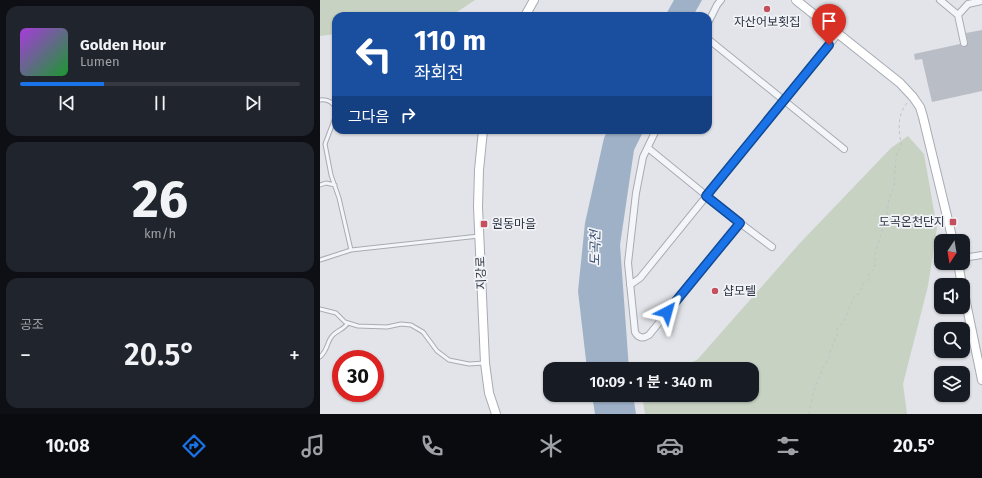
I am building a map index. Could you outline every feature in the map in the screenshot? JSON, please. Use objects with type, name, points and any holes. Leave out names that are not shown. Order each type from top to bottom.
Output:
[{"type":"street","points":[[527,12],[534,0]]},
{"type":"street","points":[[712,15],[721,0]]},
{"type":"street","points":[[796,0],[900,83],[920,107],[926,126],[951,234]]},
{"type":"street","points":[[940,0],[958,15],[964,43]]},
{"type":"street","points":[[958,15],[968,4],[982,1]]},
{"type":"street","points":[[630,284],[640,278],[838,34]]},
{"type":"street","points":[[712,42],[844,149]]},
{"type":"street","name":"지강로","points":[[483,134],[479,170],[478,207],[485,363],[489,393],[496,414]]},
{"type":"street","points":[[654,134],[643,157],[636,194],[628,263],[635,332],[637,336],[645,338],[649,335],[740,223]]},
{"type":"street","points":[[648,148],[706,196],[772,247]]},
{"type":"street","points":[[970,257],[982,255]]},
{"type":"street","points":[[970,314],[978,344],[982,380]]},
{"type":"lane","points":[[320,100],[329,100],[332,102]]},
{"type":"lane","points":[[332,125],[324,144],[331,175],[339,198],[351,250]]},
{"type":"lane","points":[[320,185],[326,183],[335,186]]},
{"type":"lane","points":[[320,260],[351,250],[479,236]]},
{"type":"lane","points":[[320,309],[336,313],[345,322],[358,326],[387,327],[400,324],[411,325],[423,332],[436,351],[449,360],[469,364],[485,363]]},
{"type":"lane","points":[[320,357],[326,352],[328,343],[334,334],[345,327],[348,323]]},
{"type":"path","points":[[809,414],[817,381],[821,374],[822,368],[829,359],[829,354],[837,329],[844,321],[864,282],[869,279],[869,273],[875,268],[875,253],[887,215],[889,198],[894,188],[897,152],[902,146],[899,122],[902,109],[913,97]]},
{"type":"green space","points":[[320,0],[475,0],[457,12],[332,12],[332,34],[320,36]]},
{"type":"green space","points":[[908,136],[924,154],[937,228],[936,234],[934,234],[934,247],[928,286],[903,384],[907,414],[645,414],[643,402],[759,402],[759,362],[692,362],[697,360],[800,243],[891,148]]},
{"type":"water","points":[[674,0],[702,0],[695,12],[667,12]]},
{"type":"water","name":"도곡천","points":[[606,134],[642,134],[634,150],[620,245],[628,362],[586,362],[578,291],[585,223]]},
{"type":"water","points":[[593,402],[634,402],[636,414],[595,414]]},
{"type":"building","points":[[982,30],[982,91],[932,102],[922,59],[915,60],[914,54],[960,44],[962,47],[965,47],[968,44],[966,33]]},
{"type":"place","name":"자산어보횟집","points":[[767,9]]},
{"type":"place","name":"도곡온천단지","points":[[953,222]]},
{"type":"place","name":"원동마을","points":[[484,224]]},
{"type":"place","name":"샵모텔","points":[[715,291]]},
{"type":"route","points":[[667,312],[740,223],[706,196],[829,45]]}]
